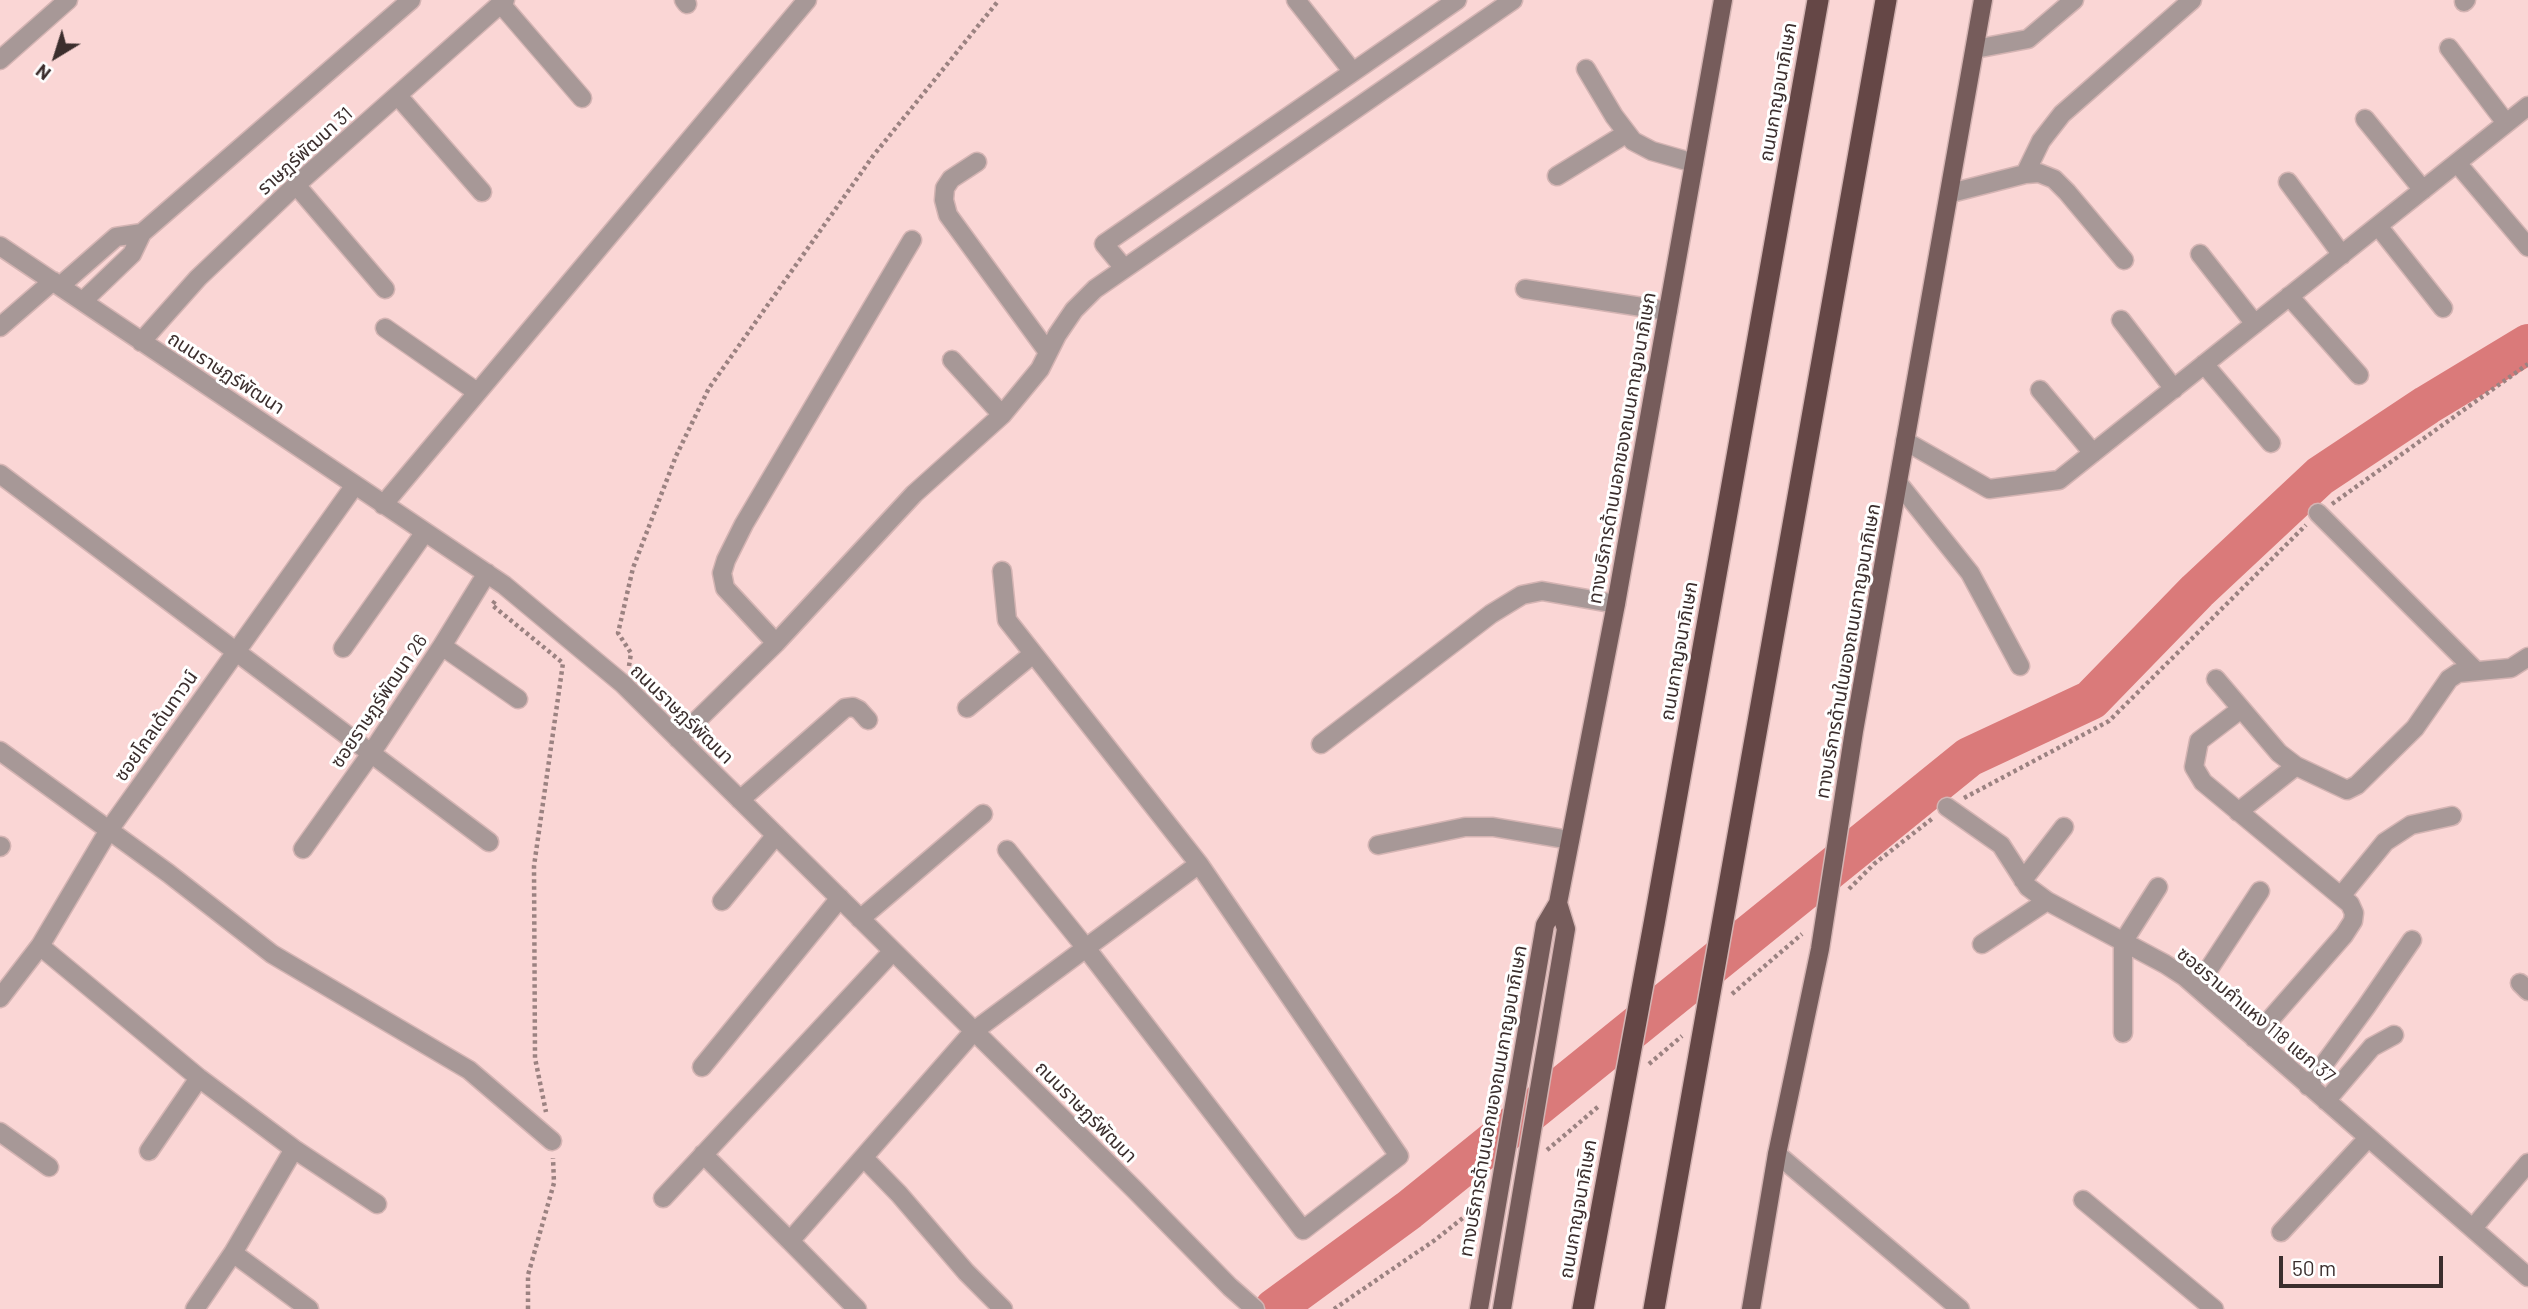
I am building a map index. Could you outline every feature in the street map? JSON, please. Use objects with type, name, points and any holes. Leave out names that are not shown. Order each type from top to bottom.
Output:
[{"type":"highway","name":"ถนนกาญจนาภิเษก","points":[[1583,1309],[1818,0]]},
{"type":"highway","points":[[1654,1309],[1886,0]]},
{"type":"main road","name":"ทางบริการด้านนอกของถนนกาญจนาภิเษก","points":[[1479,1309],[1545,925],[1558,903],[1616,604],[1723,0]]},
{"type":"main road","name":"ทางบริการด้านในของถนนกาญจนาภิเษก","points":[[1752,1309],[1777,1154],[1820,949],[1854,730],[1983,0]]},
{"type":"main road","name":"ทางบริการด้านนอกของถนนกาญจนาภิเษก","points":[[1502,1309],[1566,929],[1558,903]]},
{"type":"street","points":[[0,60],[68,0]]},
{"type":"street","points":[[83,301],[132,254],[142,233],[411,0]]},
{"type":"street","points":[[383,505],[807,0]]},
{"type":"street","points":[[1296,0],[1353,72]]},
{"type":"street","points":[[1124,268],[1104,244],[1457,0]]},
{"type":"street","points":[[678,739],[776,643],[914,494],[1002,415],[1040,369],[1074,310],[1096,289],[1513,0]]},
{"type":"street","points":[[1975,49],[2028,40],[2074,0]]},
{"type":"street","points":[[2025,174],[2041,141],[2062,114],[2192,0]]},
{"type":"street","points":[[503,2],[582,97]]},
{"type":"street","name":"ราษฎร์พัฒนา 31","points":[[141,342],[198,278],[296,186],[503,2]]},
{"type":"street","points":[[2449,48],[2506,123]]},
{"type":"street","points":[[1586,69],[1633,141],[1652,151],[1694,163]]},
{"type":"street","points":[[398,96],[482,192]]},
{"type":"street","points":[[1905,441],[1989,489],[2059,480],[2506,123],[2526,111]]},
{"type":"street","points":[[2365,119],[2423,190]]},
{"type":"street","points":[[1557,176],[1627,133]]},
{"type":"street","points":[[977,162],[951,179],[945,188],[944,200],[948,215],[1048,352]]},
{"type":"street","points":[[2457,163],[2528,247]]},
{"type":"street","points":[[1951,193],[2025,174],[2039,173],[2054,179],[2124,260]]},
{"type":"street","points":[[2288,182],[2342,255]]},
{"type":"street","points":[[296,186],[385,289]]},
{"type":"street","points":[[2378,226],[2443,308]]},
{"type":"street","points":[[0,327],[116,237],[142,233]]},
{"type":"street","points":[[776,643],[726,588],[722,573],[726,560],[744,524],[912,240]]},
{"type":"street","name":"ถนนราษฏร์พัฒนา","points":[[0,246],[487,573],[623,684],[1255,1309]]},
{"type":"street","points":[[2200,254],[2255,324]]},
{"type":"street","points":[[1525,289],[1668,311]]},
{"type":"street","points":[[2290,296],[2359,375]]},
{"type":"street","points":[[2121,320],[2174,389]]},
{"type":"street","points":[[385,328],[477,392]]},
{"type":"street","points":[[952,360],[1002,415]]},
{"type":"street","points":[[2204,364],[2271,443]]},
{"type":"street","points":[[2040,390],[2093,453]]},
{"type":"street","points":[[0,474],[489,842]]},
{"type":"street","points":[[1899,484],[1970,573],[2020,666]]},
{"type":"street","name":"ซอยโกลเด้นทาวน์","points":[[2,990],[40,946],[108,830],[355,485]]},
{"type":"street","points":[[2318,513],[2475,670]]},
{"type":"street","points":[[343,648],[425,532]]},
{"type":"street","points":[[1002,571],[1007,620],[1199,864],[1399,1156],[1303,1230],[1086,948],[1007,850]]},
{"type":"street","name":"ซอยราษฎร์พัฒนา 26","points":[[303,849],[442,646],[487,573]]},
{"type":"street","points":[[1321,744],[1491,614],[1522,595],[1542,591],[1616,604]]},
{"type":"street","points":[[442,646],[518,699]]},
{"type":"street","points":[[967,708],[1033,654]]},
{"type":"street","points":[[2216,679],[2279,753],[2296,766],[2347,790],[2357,785],[2415,728],[2448,679],[2458,673],[2475,670],[2511,668],[2528,657]]},
{"type":"street","points":[[740,800],[845,708],[853,706],[868,720]]},
{"type":"street","points":[[2241,709],[2199,741],[2194,768],[2203,782],[2341,896],[2350,904],[2354,913],[2353,921],[2344,935],[2254,1038]]},
{"type":"street","points":[[0,751],[272,954],[469,1070],[552,1141]]},
{"type":"street","points":[[2238,812],[2296,766]]},
{"type":"street","name":"ซอยรามคำแหง 118 แยก 37","points":[[1947,807],[2001,845],[2010,855],[2028,887],[2047,901],[2165,964],[2197,987],[2528,1277]]},
{"type":"street","points":[[860,919],[984,814]]},
{"type":"street","points":[[2341,896],[2385,842],[2411,825],[2452,816]]},
{"type":"street","points":[[1378,845],[1465,827],[1493,827],[1570,840]]},
{"type":"street","points":[[2023,880],[2064,827]]},
{"type":"street","points":[[722,901],[776,835]]},
{"type":"street","points":[[790,1241],[974,1031],[1199,864]]},
{"type":"street","points":[[2123,1033],[2123,942],[2158,887]]},
{"type":"street","points":[[2197,987],[2260,891]]},
{"type":"street","points":[[702,1067],[840,898]]},
{"type":"street","points":[[1982,944],[2047,901]]},
{"type":"street","points":[[2308,1086],[2412,940]]},
{"type":"street","points":[[40,946],[199,1078],[294,1149],[377,1204]]},
{"type":"street","points":[[663,1198],[893,951]]},
{"type":"street","points":[[2326,1101],[2372,1047],[2394,1035]]},
{"type":"street","points":[[149,1151],[199,1078]]},
{"type":"street","points":[[0,1132],[49,1167]]},
{"type":"street","points":[[2281,1231],[2368,1138]]},
{"type":"street","points":[[195,1309],[233,1253],[294,1149]]},
{"type":"street","points":[[703,1154],[857,1309]]},
{"type":"street","points":[[1777,1154],[1960,1309]]},
{"type":"street","points":[[864,1158],[966,1272],[1003,1309]]},
{"type":"street","points":[[2473,1228],[2528,1163]]},
{"type":"street","points":[[2083,1200],[2214,1309]]},
{"type":"street","points":[[233,1253],[309,1309]]},
{"type":"path","points":[[631,653],[618,633],[633,568],[676,456],[709,388],[873,156],[999,0]]},
{"type":"path","points":[[1846,892],[1874,864],[1947,807],[2109,721],[2318,513],[2528,365]]},
{"type":"path","points":[[528,1309],[528,1275],[554,1183],[552,1141],[535,1058],[534,866],[563,663]]},
{"type":"path","points":[[1722,1002],[1807,930]]},
{"type":"path","points":[[1648,1065],[1690,1029]]},
{"type":"path","points":[[1541,1155],[1605,1101]]},
{"type":"path","points":[[1335,1309],[1435,1240],[1488,1199]]},
{"type":"waterway","points":[[1274,1309],[1409,1210],[1969,757],[2091,700],[2197,591],[2320,476],[2427,405],[2528,344]]}]
